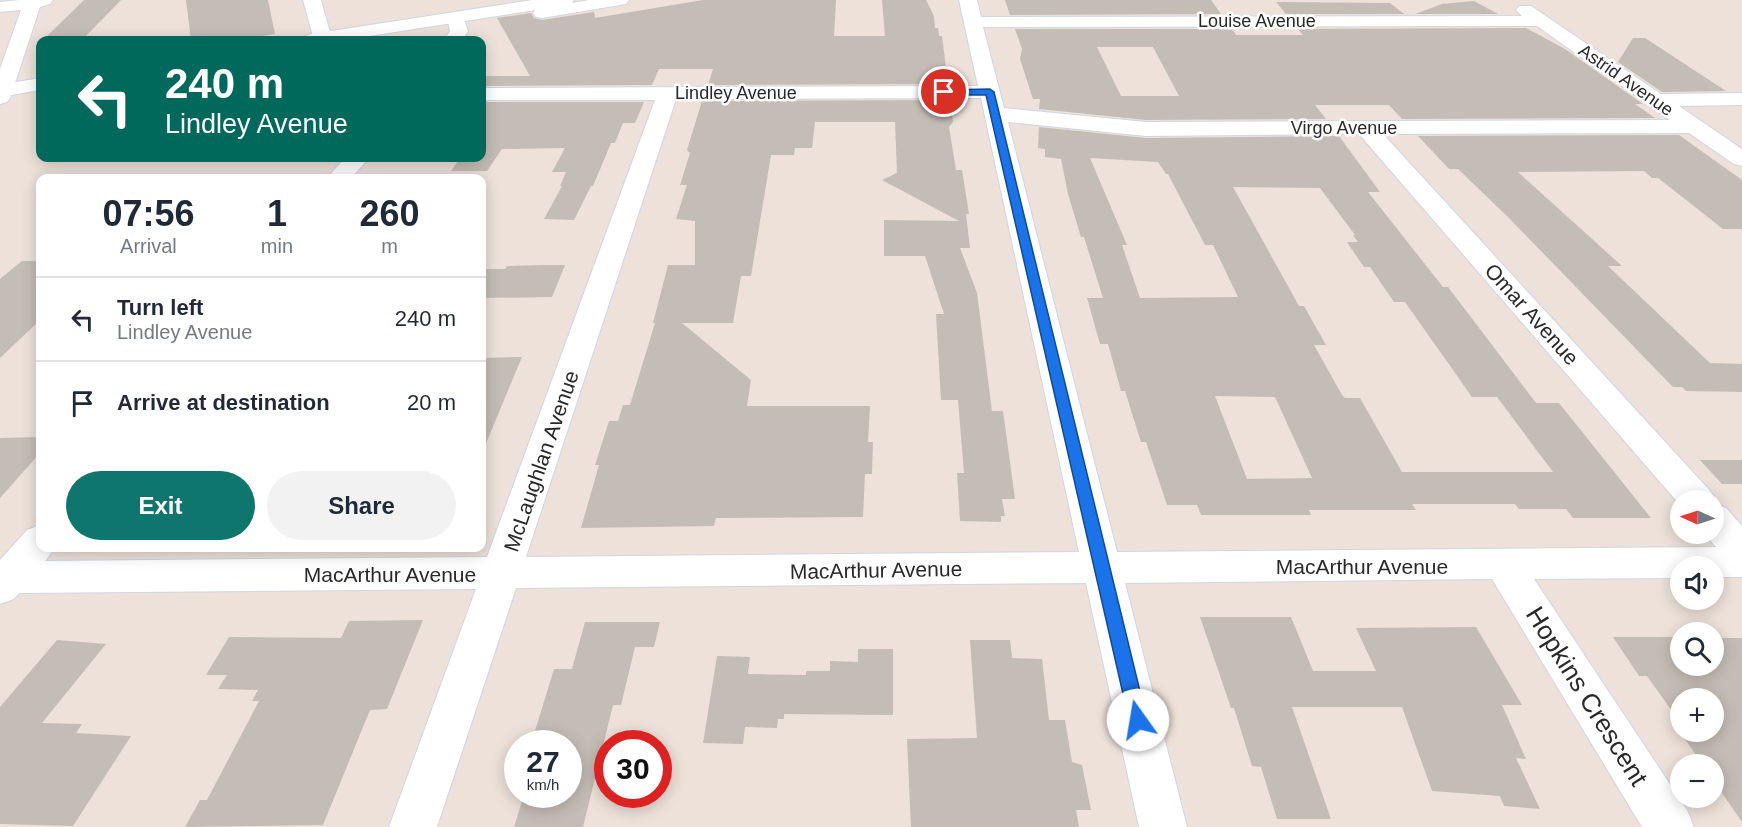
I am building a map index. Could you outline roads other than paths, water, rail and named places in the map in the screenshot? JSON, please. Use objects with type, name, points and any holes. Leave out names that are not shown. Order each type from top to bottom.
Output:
[{"type":"street","points":[[312,0],[318,36]]},
{"type":"street","points":[[369,36],[456,29],[565,0]]},
{"type":"street","points":[[408,36],[456,29],[592,2],[620,0]]},
{"type":"street","name":"Astrid Avenue","points":[[1511,0],[1742,159]]},
{"type":"street","points":[[0,6],[38,2],[1,95]]},
{"type":"street","points":[[1238,7],[1250,21]]},
{"type":"street","points":[[970,11],[1163,827]]},
{"type":"street","name":"Louise Avenue","points":[[970,11],[1250,21],[1541,21]]},
{"type":"street","points":[[1,95],[36,85]]},
{"type":"street","name":"Lindley Avenue","points":[[486,94],[668,93],[993,103]]},
{"type":"street","name":"McLaughlan Avenue","points":[[413,827],[668,93]]},
{"type":"street","points":[[1,95],[36,96]]},
{"type":"street","points":[[1656,100],[1742,99]]},
{"type":"street","name":"Virgo Avenue","points":[[993,103],[1146,129],[1694,126]]},
{"type":"street","name":"Omar Avenue","points":[[1365,128],[1688,490]]},
{"type":"street","points":[[343,174],[353,162]]},
{"type":"street","points":[[1724,530],[1742,550]]},
{"type":"street","points":[[6,576],[36,544]]},
{"type":"street","name":"MacArthur Avenue","points":[[6,576],[1742,562]]},
{"type":"street","name":"Hopkins Crescent","points":[[1504,564],[1670,827]]}]
